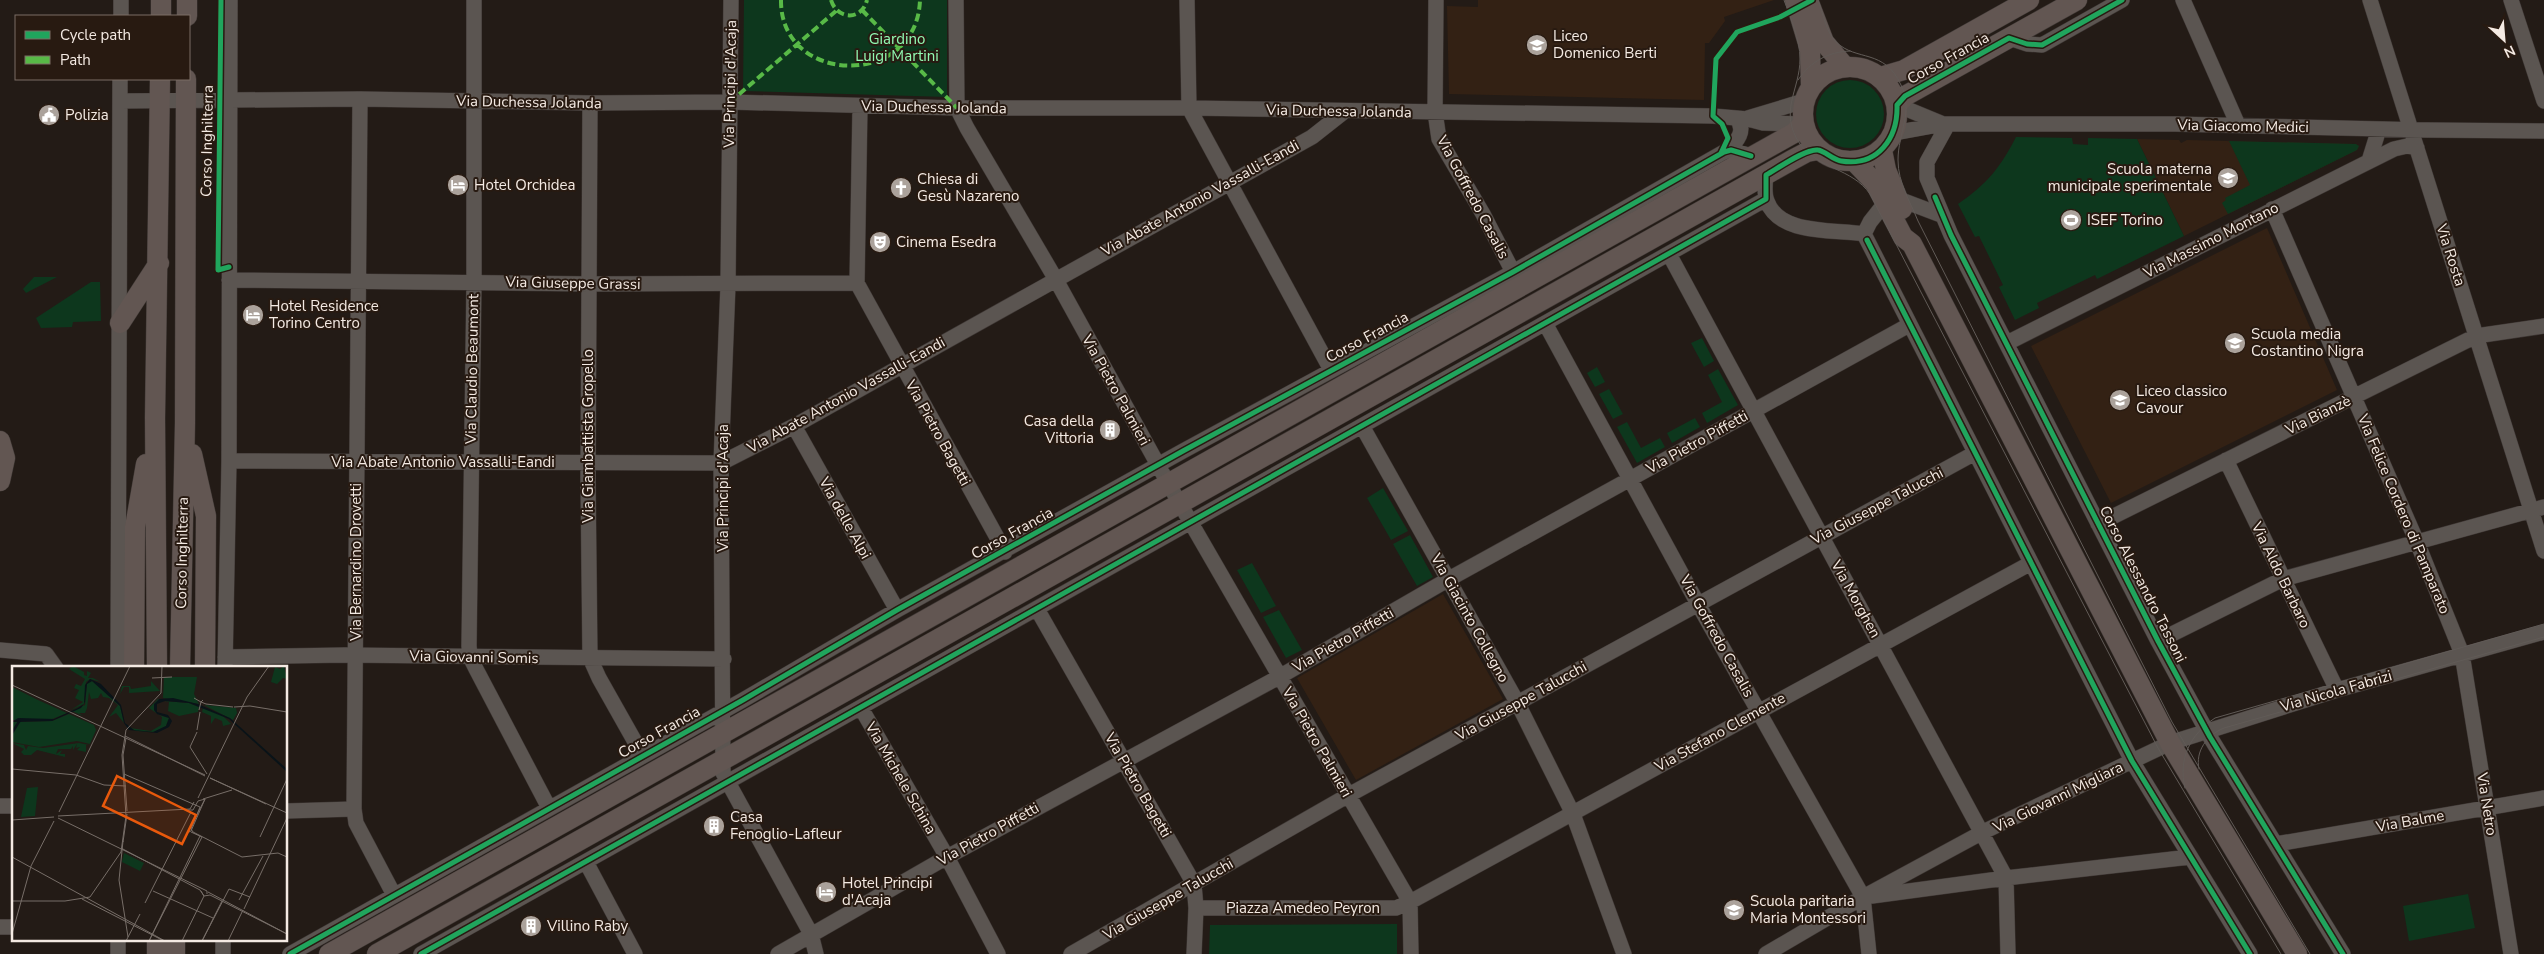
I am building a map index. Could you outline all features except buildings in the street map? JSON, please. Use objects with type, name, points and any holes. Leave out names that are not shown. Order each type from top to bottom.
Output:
[{"type":"main road","points":[[161,0],[161,15]]},
{"type":"main road","points":[[187,0],[187,15]]},
{"type":"main road","points":[[1795,0],[1810,50],[1808,94],[1803,124],[1812,143],[1818,150],[1841,161],[1855,162],[1870,157],[1882,150],[1894,133],[1898,120],[1897,106],[1890,88],[1880,77],[1859,67],[1845,67],[1826,73],[1808,94]]},
{"type":"main road","points":[[1808,0],[1824,42],[1845,67]]},
{"type":"main road","name":"Corso Francia","points":[[1880,77],[1904,70],[1999,9],[2029,0]]},
{"type":"main road","name":"Corso Francia","points":[[1897,106],[1905,96],[2077,0]]},
{"type":"main road","name":"Corso Inghilterra","points":[[157,666],[155,418],[159,263],[160,80]]},
{"type":"main road","name":"Corso Inghilterra","points":[[180,666],[185,423],[186,80]]},
{"type":"main road","name":"Corso Francia","points":[[325,945],[724,732],[1163,475],[1794,133],[1803,124]]},
{"type":"main road","points":[[377,954],[1807,152],[1818,150]]},
{"type":"main road","points":[[1882,150],[1891,200],[1904,237],[1912,244],[2170,743],[2297,954]]},
{"type":"main road","points":[[1855,162],[1891,200]]},
{"type":"main road","points":[[120,323],[159,263]]},
{"type":"main road","points":[[134,666],[135,527],[155,418]]},
{"type":"main road","points":[[185,423],[206,516],[205,666]]},
{"type":"main road","points":[[0,441],[5,453],[5,464],[0,481]]},
{"type":"street","points":[[121,0],[121,15]]},
{"type":"street","name":"Corso Inghilterra","points":[[225,663],[229,461],[230,0]]},
{"type":"street","name":"Via Claudio Beaumont","points":[[474,0],[474,282],[470,657],[549,808]]},
{"type":"street","name":"Via Principi d'Acaja","points":[[731,0],[728,284],[721,463],[724,659],[723,773],[811,934],[816,954]]},
{"type":"street","name":"Via Pietro Palmieri","points":[[956,0],[957,108],[1056,278],[1163,475],[1410,902],[1411,954]]},
{"type":"street","points":[[1187,0],[1188,108],[1331,370]]},
{"type":"street","name":"Via Goffredo Casalis","points":[[1436,0],[1436,112],[1439,139],[1483,214],[1513,272]]},
{"type":"street","name":"Corso Francia","points":[[2009,38],[2027,44],[2042,45],[2122,0]]},
{"type":"street","points":[[2183,0],[2238,125]]},
{"type":"street","name":"Via Rosta","points":[[2370,0],[2476,336],[2537,509],[2544,551]]},
{"type":"street","points":[[2511,0],[2544,101]]},
{"type":"street","points":[[118,666],[120,80]]},
{"type":"street","name":"Via Duchessa Jolanda","points":[[1742,118],[1808,94]]},
{"type":"street","name":"Via Duchessa Jolanda","points":[[120,101],[360,99],[590,103],[730,102],[957,108],[1188,108],[1742,118],[1763,123],[1803,124]]},
{"type":"street","name":"Via Bernardino Drovetti","points":[[360,99],[354,810],[356,824],[394,895]]},
{"type":"street","name":"Via Giambattista Gropello","points":[[590,103],[588,462],[590,658],[643,756]]},
{"type":"street","name":"Via Pietro Bagetti","points":[[860,106],[857,283],[901,367],[1004,552]]},
{"type":"street","name":"Via Giacomo Medici","points":[[1897,106],[1945,124]]},
{"type":"street","name":"Via Abate Antonio Vassalli-Eandi","points":[[229,461],[721,463],[794,426],[901,367],[1056,278],[1312,137],[1345,112]]},
{"type":"street","points":[[1727,150],[1735,143],[1740,134],[1742,118]]},
{"type":"street","name":"Via Giacomo Medici","points":[[1894,133],[1945,124],[2238,125],[2411,129],[2543,135]]},
{"type":"street","name":"Corso Alessandro Tassoni","points":[[1945,124],[1927,162],[1927,178],[1941,215],[2158,641],[2206,730],[2343,954]]},
{"type":"street","points":[[2369,161],[2379,129]]},
{"type":"street","name":"Via Massimo Montano","points":[[2006,343],[2394,149],[2407,146],[2417,148]]},
{"type":"street","points":[[1727,150],[1751,156]]},
{"type":"street","name":"Corso Francia","points":[[290,954],[325,945],[394,895],[643,756],[897,610],[1004,552],[1163,475],[1331,370],[1513,272],[1727,150]]},
{"type":"street","points":[[1766,175],[1766,199],[1770,208],[1777,215],[1809,230],[1864,234]]},
{"type":"street","points":[[428,952],[1766,199]]},
{"type":"street","points":[[1864,234],[1870,222],[1891,200],[1941,215]]},
{"type":"street","name":"Via Felice Cordero di Pamparato","points":[[2272,210],[2417,542],[2462,654]]},
{"type":"street","points":[[1864,234],[2132,761],[2250,954]]},
{"type":"street","name":"Via Morghen","points":[[1670,254],[1752,411],[1984,832],[2006,878],[2008,954]]},
{"type":"street","name":"Via Giuseppe Grassi","points":[[229,280],[589,284],[857,283]]},
{"type":"street","name":"Via Goffredo Casalis","points":[[1545,324],[1698,604],[1863,897],[1869,954]]},
{"type":"street","name":"Via Pietro Piffetti","points":[[778,954],[947,857],[1279,677],[1449,579],[1909,325]]},
{"type":"street","name":"Via Bianzè","points":[[2098,524],[2476,336],[2544,326]]},
{"type":"street","name":"Via delle Alpi","points":[[794,426],[897,610]]},
{"type":"street","name":"Via Giacinto Collegno","points":[[1362,426],[1517,702],[1574,814],[1624,954]]},
{"type":"street","name":"Via Giuseppe Talucchi","points":[[1071,954],[1347,796],[1975,453]]},
{"type":"street","name":"Via Aldo Barbaro","points":[[2226,460],[2337,690]]},
{"type":"street","points":[[2158,641],[2283,579],[2537,509]]},
{"type":"street","name":"Via Stefano Clemente","points":[[1410,902],[1574,814],[1758,710],[2031,563]]},
{"type":"street","name":"Via Pietro Bagetti","points":[[1037,609],[1194,884]]},
{"type":"street","name":"Via Nicola Fabrizi","points":[[2132,761],[2170,743],[2206,730],[2337,690],[2544,632]]},
{"type":"street","points":[[0,650],[46,654],[55,666]]},
{"type":"street","name":"Via Netro","points":[[2462,654],[2511,954]]},
{"type":"street","name":"Via Giovanni Somis","points":[[225,663],[356,655],[724,659]]},
{"type":"street","name":"Via Michele Schina","points":[[861,708],[947,857],[998,954]]},
{"type":"street","name":"Via Giovanni Migliara","points":[[1863,897],[1984,832],[2132,761]]},
{"type":"street","name":"Via Balme","points":[[2276,844],[2544,798]]},
{"type":"street","points":[[288,811],[354,810]]},
{"type":"street","points":[[1766,954],[1863,897],[2190,857]]},
{"type":"street","points":[[586,862],[635,954]]},
{"type":"street","points":[[1194,884],[1196,908],[1194,954]]},
{"type":"street","name":"Piazza Amedeo Peyron","points":[[1196,908],[1396,908],[1410,902]]},
{"type":"street","points":[[314,954],[325,945]]},
{"type":"shaded area","name":"Liceo Domenico Berti","points":[[1478,0],[1774,0],[1724,17],[1725,21],[1709,43],[1705,43],[1704,100],[1449,94],[1447,6],[1478,7]]},
{"type":"shaded area","name":"Scuola materna municipale sperimentale","points":[[2137,139],[2179,140],[2181,143],[2187,140],[2356,144],[2359,146],[2357,150],[2184,236]]},
{"type":"shaded area","points":[[2267,228],[2337,390],[2111,503],[2031,346]]},
{"type":"shaded area","points":[[1443,594],[1503,699],[1356,780],[1297,678]]},
{"type":"green space","name":"Giardino Luigi Martini","points":[[744,0],[947,0],[947,97],[743,91]]},
{"type":"green space","points":[[1850,80],[1863,83],[1874,90],[1881,101],[1884,114],[1881,127],[1874,138],[1863,145],[1850,148],[1837,145],[1826,138],[1819,127],[1816,114],[1819,101],[1826,90],[1837,83]]},
{"type":"green space","name":"ISEF Torino","points":[[2016,137],[2072,138],[2073,144],[2088,145],[2088,138],[2137,139],[2184,236],[2097,279],[2095,275],[2037,303],[2039,308],[2015,320],[1999,287],[2003,285],[1979,236],[1975,237],[1958,204],[1992,175]]},
{"type":"green space","points":[[2229,141],[2356,144],[2359,146],[2357,150],[2228,214],[2222,203],[2226,200],[2225,198],[2250,185]]},
{"type":"green space","points":[[34,277],[57,277],[26,293],[23,289]]},
{"type":"green space","points":[[91,282],[100,282],[101,321],[73,322],[72,327],[41,328],[36,318]]},
{"type":"green space","points":[[1702,338],[1714,361],[1704,367],[1691,343]]},
{"type":"green space","points":[[1597,367],[1605,382],[1595,387],[1587,373]]},
{"type":"green space","points":[[1718,369],[1738,405],[1707,423],[1702,413],[1722,402],[1708,375]]},
{"type":"green space","points":[[1609,389],[1623,414],[1613,419],[1599,394]]},
{"type":"green space","points":[[1695,418],[1700,427],[1672,443],[1667,433]]},
{"type":"green space","points":[[1627,422],[1641,448],[1660,438],[1665,447],[1637,463],[1617,427]]},
{"type":"green space","points":[[1383,488],[1408,531],[1391,540],[1367,498]]},
{"type":"green space","points":[[1410,535],[1433,577],[1417,586],[1393,544]]},
{"type":"green space","points":[[1252,563],[1276,606],[1261,613],[1237,570]]},
{"type":"green space","points":[[1279,610],[1302,650],[1286,658],[1263,617]]},
{"type":"green space","points":[[2468,894],[2475,928],[2409,941],[2403,906]]},
{"type":"green space","points":[[1397,924],[1397,954],[1209,954],[1210,925]]},
{"type":"tram line","points":[[1784,0],[1795,29],[1800,52],[1799,70],[1790,111],[1794,132],[1800,144],[1816,159],[1845,173],[1863,185],[1870,194],[2158,748],[2281,954]]},
{"type":"tram line","points":[[1818,0],[1827,28],[1836,42],[1844,48],[1887,65],[1901,85],[1905,95],[1906,113],[1898,160],[1902,184],[1918,221],[2172,722],[2310,954]]},
{"type":"tram line","points":[[1798,80],[1803,73],[1821,59],[1834,53],[1850,51]]},
{"type":"tram line","points":[[2185,788],[2183,767],[2188,748],[2199,732],[2215,718],[2544,624]]},
{"type":"tram line","points":[[2199,769],[2199,756],[2204,744],[2212,735],[2224,728],[2544,637]]},
{"type":"marked path","points":[[781,0],[787,28],[802,49],[824,61],[849,66],[874,62],[897,50],[913,29],[920,0]]},
{"type":"marked path","points":[[831,0],[838,11],[849,15],[855,15],[860,12],[867,0]]},
{"type":"marked path","points":[[862,10],[957,108]]},
{"type":"marked path","points":[[730,102],[836,11]]},
{"type":"cycle path","points":[[221,0],[218,270],[229,267]]},
{"type":"cycle path","points":[[1721,153],[1728,138],[1722,124],[1713,116],[1716,59],[1737,32],[1780,17],[1812,0]]},
{"type":"cycle path","points":[[421,954],[1766,199],[1766,175],[1806,152],[1818,150],[1835,159],[1854,162],[1875,155],[1889,139],[1894,129],[1897,105],[1905,96],[2009,38],[2027,44],[2042,45],[2122,0]]},
{"type":"cycle path","points":[[290,954],[743,700],[897,610],[1183,451],[1513,272],[1724,152],[1731,150],[1751,156]]},
{"type":"cycle path","points":[[1935,197],[1951,235],[2158,641],[2210,737],[2343,954]]},
{"type":"cycle path","points":[[1867,240],[2132,761],[2250,954]]},
{"type":"place","name":"Liceo Domenico Berti","points":[[1537,45]]},
{"type":"place","name":"Polizia","points":[[49,115]]},
{"type":"place","name":"Scuola materna municipale sperimentale","points":[[2228,178]]},
{"type":"place","name":"Hotel Orchidea","points":[[458,185]]},
{"type":"place","name":"Chiesa di Gesù Nazareno","points":[[901,188]]},
{"type":"place","name":"ISEF Torino","points":[[2071,220]]},
{"type":"place","name":"Cinema Esedra","points":[[880,242]]},
{"type":"place","name":"Hotel Residence Torino Centro","points":[[253,315]]},
{"type":"place","name":"Scuola media Costantino Nigra","points":[[2235,343]]},
{"type":"place","name":"Liceo classico Cavour","points":[[2120,400]]},
{"type":"place","name":"Casa della Vittoria","points":[[1110,430]]},
{"type":"place","name":"Casa Fenoglio-Lafleur","points":[[714,826]]},
{"type":"place","name":"Hotel Principi d'Acaja","points":[[826,892]]},
{"type":"place","name":"Scuola paritaria Maria Montessori","points":[[1734,910]]},
{"type":"place","name":"Villino Raby","points":[[531,926]]}]
